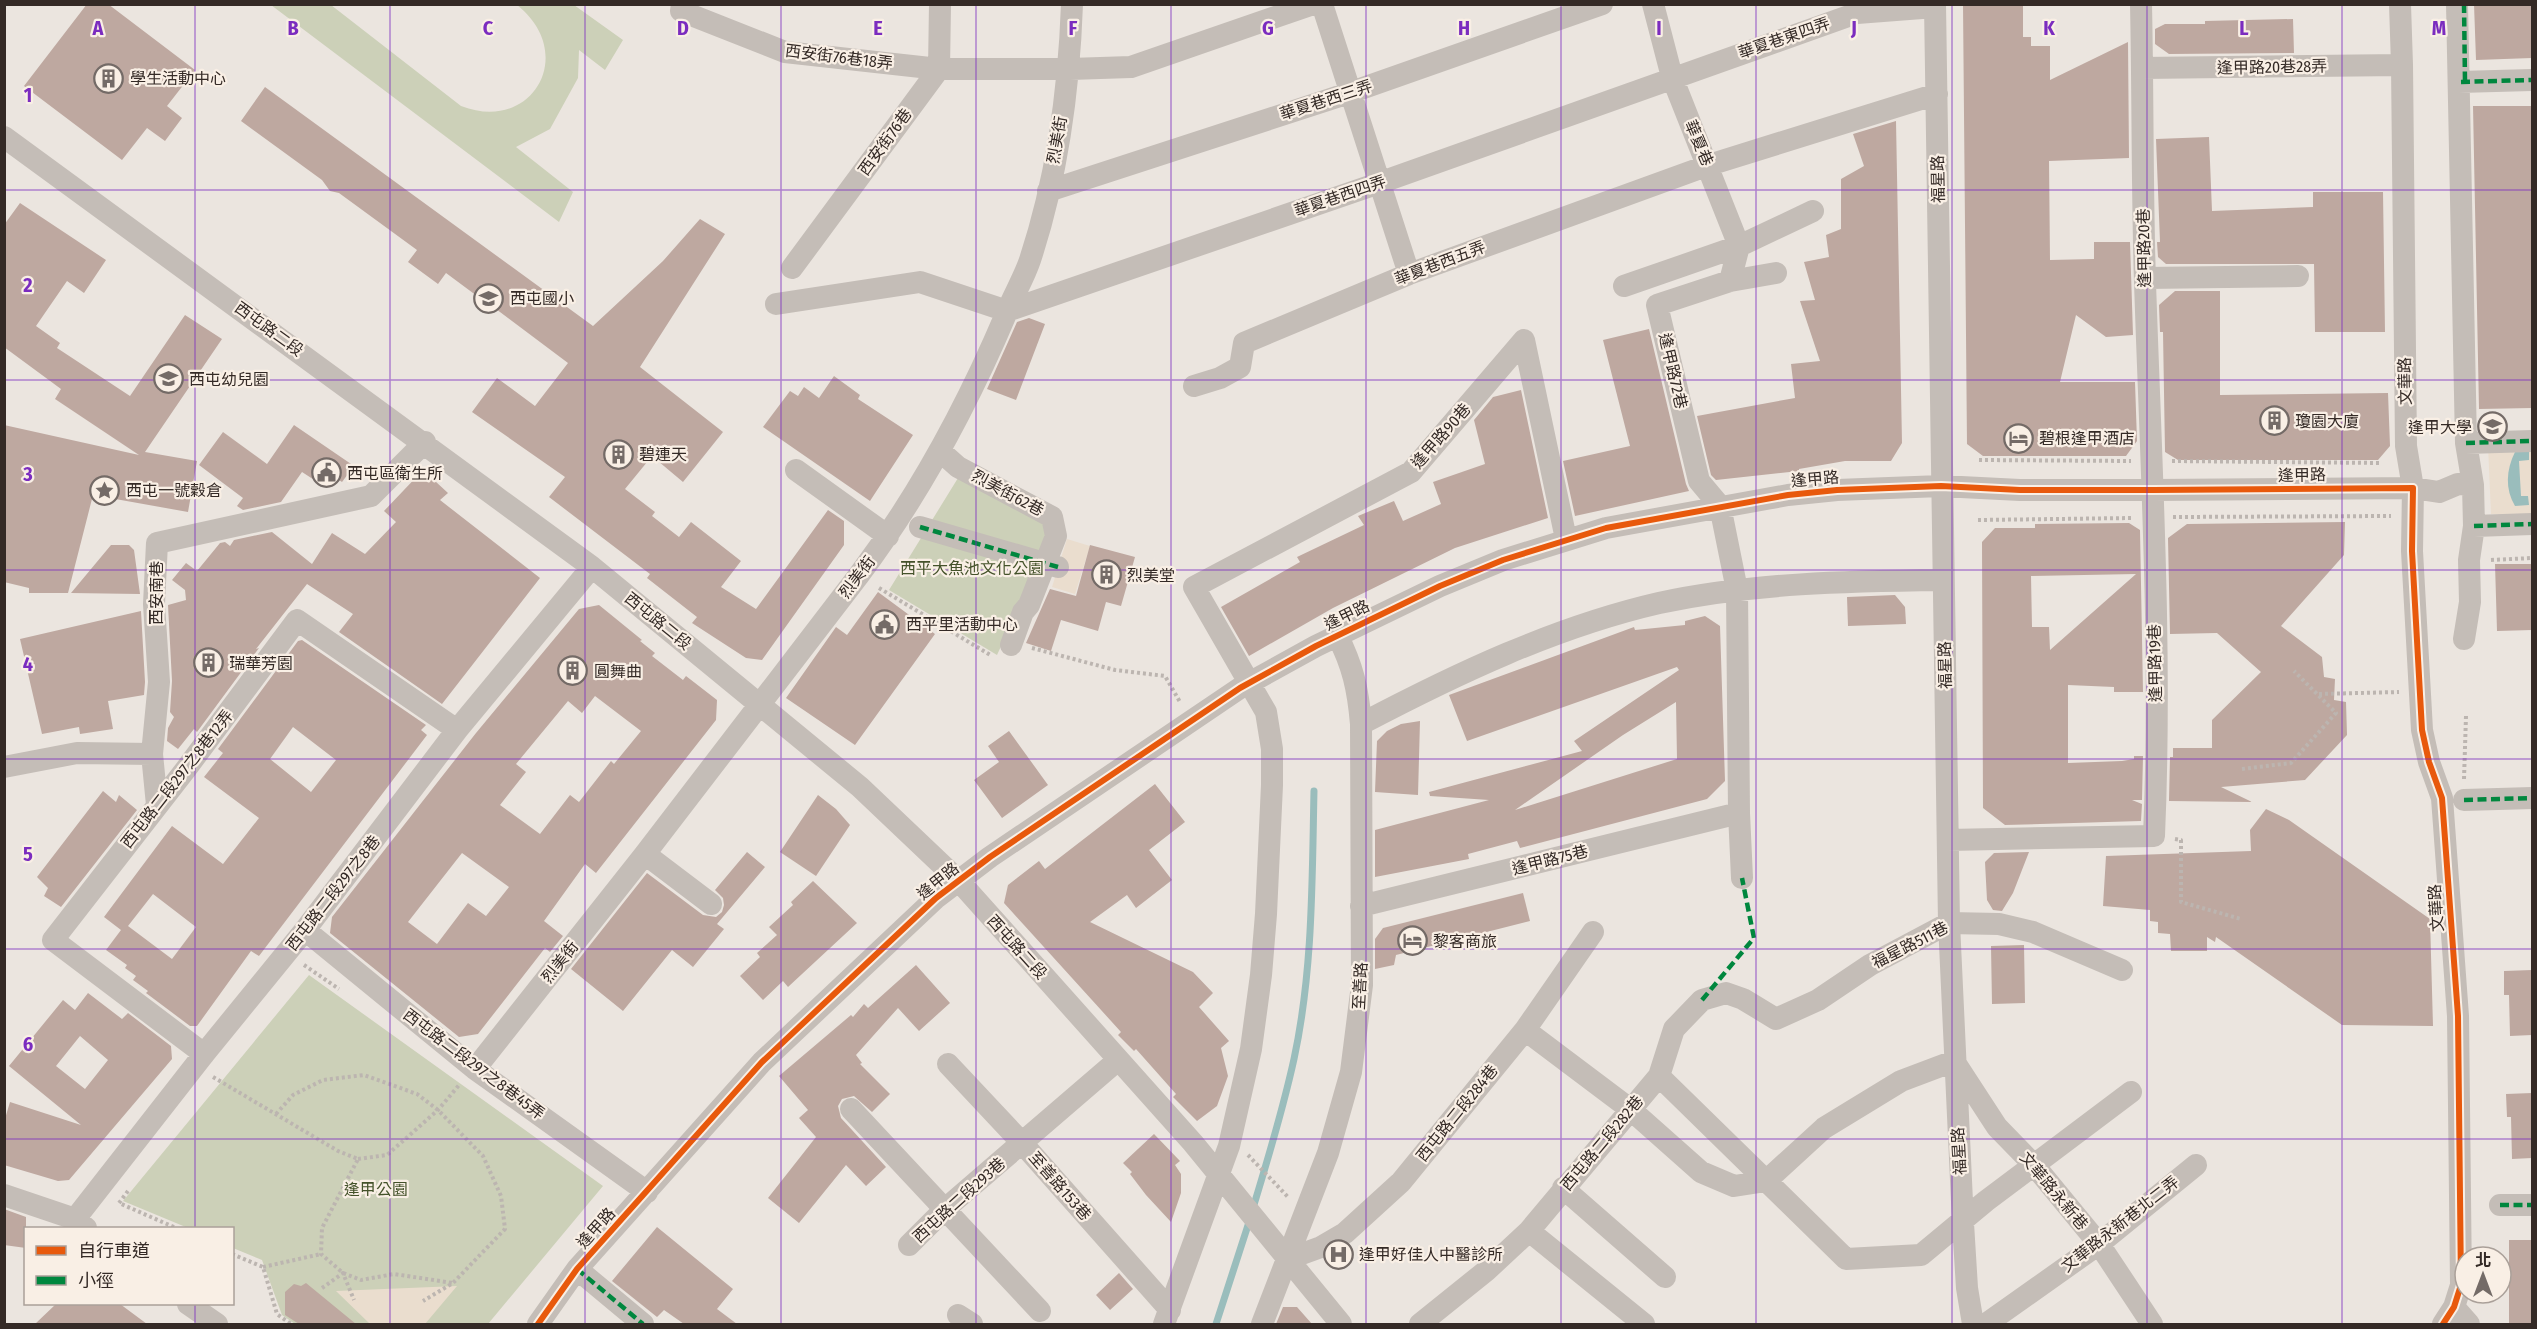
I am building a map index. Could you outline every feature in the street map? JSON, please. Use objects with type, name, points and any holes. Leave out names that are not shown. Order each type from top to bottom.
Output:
[{"type":"street","name":"西安街76巷18弄","points":[[682,4],[681,11],[786,52],[939,69]]},
{"type":"street","points":[[940,4],[939,69],[1131,67],[1313,4]]},
{"type":"street","name":"烈美街","points":[[475,1069],[645,854],[888,536],[940,450],[983,368],[1029,261],[1048,191],[1070,69],[1072,4]]},
{"type":"street","points":[[1322,4],[1409,274]]},
{"type":"street","name":"華夏巷西三弄","points":[[1048,191],[1349,93],[1602,4]]},
{"type":"street","name":"華夏巷","points":[[1653,4],[1672,77],[1709,165],[1739,246]]},
{"type":"street","name":"逢甲路20巷","points":[[2141,4],[2145,278],[2153,490]]},
{"type":"street","name":"文華路","points":[[2400,4],[2406,446],[2413,488],[2412,551],[2422,730],[2429,762],[2442,798],[2457,1016],[2461,1285],[2449,1316]]},
{"type":"street","points":[[2457,4],[2462,82]]},
{"type":"street","points":[[2464,4],[2462,82],[2466,443],[2473,485],[2474,526],[2469,560],[2470,602],[2464,639]]},
{"type":"street","name":"華夏巷東四弄","points":[[1672,77],[1857,13],[1935,6]]},
{"type":"street","name":"福星路","points":[[1935,6],[1949,923],[1963,1223],[1967,1287],[1973,1324]]},
{"type":"street","name":"逢甲路20巷28弄","points":[[2142,68],[2402,65]]},
{"type":"street","name":"西安街76巷","points":[[792,268],[939,69]]},
{"type":"street","name":"華夏巷西四弄","points":[[1007,311],[1379,183],[1672,77]]},
{"type":"street","points":[[2462,82],[2532,80]]},
{"type":"street","name":"華夏巷西五弄","points":[[1194,386],[1220,378],[1240,367],[1244,343],[1409,274],[1709,165],[1937,94]]},
{"type":"street","name":"西屯路二段","points":[[4,137],[592,567],[860,787],[959,881],[1219,1174],[1288,1259]]},
{"type":"street","points":[[1624,286],[1739,246],[1812,211]]},
{"type":"street","points":[[1739,246],[1730,281],[1776,273]]},
{"type":"street","points":[[2145,278],[2298,276]]},
{"type":"street","name":"逢甲路72巷","points":[[1720,506],[1699,481],[1657,305],[1730,281]]},
{"type":"street","points":[[776,304],[920,282],[1007,311]]},
{"type":"street","name":"逢甲路90巷","points":[[1250,683],[1194,587],[1411,472],[1524,340],[1566,539]]},
{"type":"street","points":[[2466,443],[2532,441]]},
{"type":"street","name":"西安南巷","points":[[152,754],[159,682],[154,604],[157,543],[371,496],[424,442]]},
{"type":"street","name":"烈美街62巷","points":[[940,450],[958,467],[1052,517],[1056,536],[1052,565],[1023,612],[1011,645]]},
{"type":"street","points":[[796,470],[888,536]]},
{"type":"street","name":"逢甲路","points":[[538,1324],[577,1269],[779,1045],[936,898],[990,857],[1250,683],[1337,635],[1440,586],[1566,539],[1606,528],[1720,506],[1837,490],[1941,486],[2020,490],[2413,488],[2439,492],[2458,484],[2473,485]]},
{"type":"street","name":"逢甲路19巷","points":[[2153,490],[2157,774],[2154,836]]},
{"type":"street","points":[[1720,506],[1737,590],[1739,813],[1742,878]]},
{"type":"street","points":[[2474,526],[2532,524]]},
{"type":"street","points":[[920,526],[1052,565]]},
{"type":"street","name":"西屯路二段297之8巷","points":[[81,1224],[208,1066],[305,930],[457,730],[592,567]]},
{"type":"street","points":[[1361,724],[1442,682],[1548,638],[1610,616],[1660,603],[1737,590],[1872,580],[1943,580]]},
{"type":"street","name":"西屯路二段297之8巷12弄","points":[[208,1066],[53,940],[297,620],[457,730]]},
{"type":"street","name":"至善路","points":[[1262,1324],[1328,1153],[1352,1072],[1362,985],[1361,724],[1358,692],[1350,661],[1337,635]]},
{"type":"street","points":[[1167,1317],[1236,1121],[1251,1049],[1261,975],[1266,914],[1272,749],[1266,712],[1250,683]]},
{"type":"street","points":[[4,767],[77,753],[152,754],[157,805]]},
{"type":"street","points":[[2464,800],[2532,798]]},
{"type":"street","name":"逢甲路75巷","points":[[1361,906],[1739,813]]},
{"type":"street","points":[[1948,840],[2154,836]]},
{"type":"street","points":[[645,854],[711,904]]},
{"type":"street","name":"福星路511巷","points":[[1776,1019],[1818,1000],[1870,965],[1949,923],[1999,924],[2033,932],[2122,970]]},
{"type":"street","name":"西屯路二段297之8巷45弄","points":[[305,930],[475,1069],[647,1192]]},
{"type":"street","name":"西屯路二段284巷","points":[[1288,1259],[1321,1246],[1345,1233],[1401,1182],[1525,1030],[1593,932]]},
{"type":"street","name":"西屯路二段282巷","points":[[1420,1324],[1486,1271],[1529,1231],[1659,1076],[1674,1029],[1702,1000],[1726,993],[1743,999],[1776,1019]]},
{"type":"street","points":[[1525,1030],[1630,1109],[1701,1172],[1734,1186],[1766,1181],[1824,1128],[1901,1081],[1954,1061]]},
{"type":"street","name":"西屯路二段293巷","points":[[909,1245],[945,1209],[1118,1060]]},
{"type":"street","name":"文華路永新巷","points":[[1954,1061],[1998,1127],[2034,1165],[2099,1244],[2152,1324]]},
{"type":"street","name":"至善路153巷","points":[[948,1064],[1023,1144],[1167,1317]]},
{"type":"street","points":[[1659,1076],[1846,1259],[1921,1255],[1963,1223],[1986,1201],[2131,1092]]},
{"type":"street","points":[[851,1109],[1040,1311]]},
{"type":"street","name":"文華路永新巷北二弄","points":[[1986,1324],[2099,1244],[2196,1165]]},
{"type":"street","points":[[1563,1188],[1665,1277]]},
{"type":"street","points":[[4,1195],[81,1224]]},
{"type":"street","points":[[2500,1205],[2532,1205]]},
{"type":"street","points":[[1529,1231],[1644,1324]]},
{"type":"street","points":[[1288,1259],[1341,1324]]},
{"type":"street","points":[[577,1269],[643,1324]]},
{"type":"street","points":[[189,1305],[217,1324]]},
{"type":"street","points":[[2449,1316],[2469,1324]]},
{"type":"path","points":[[1978,460],[2381,463]]},
{"type":"path","points":[[1978,520],[2412,516]]},
{"type":"path","points":[[2469,560],[2532,558]]},
{"type":"path","points":[[879,588],[998,659],[1011,645],[1115,670],[1165,676],[1191,721]]},
{"type":"path","points":[[2242,769],[2291,763],[2336,713],[2294,671]]},
{"type":"path","points":[[2319,694],[2420,692]]},
{"type":"path","points":[[2464,800],[2466,717]]},
{"type":"path","points":[[2154,836],[2181,840],[2181,902],[2241,919]]},
{"type":"path","points":[[297,973],[304,964],[341,991]]},
{"type":"path","points":[[207,1086],[208,1066]]},
{"type":"path","points":[[208,1066],[276,1114],[338,1151],[358,1159],[387,1155],[438,1110],[475,1069]]},
{"type":"path","points":[[276,1114],[293,1095],[323,1080],[364,1075],[417,1094],[438,1110],[483,1156],[501,1196],[505,1229],[453,1283],[423,1301]]},
{"type":"path","points":[[1247,1154],[1284,1193]]},
{"type":"path","points":[[321,1254],[322,1228],[358,1159]]},
{"type":"path","points":[[133,1185],[119,1203],[174,1227]]},
{"type":"path","points":[[321,1254],[343,1273],[361,1280],[394,1274],[453,1283]]},
{"type":"path","points":[[234,1255],[263,1267],[321,1254]]},
{"type":"path","points":[[263,1267],[277,1314],[291,1324]]},
{"type":"path","points":[[322,1288],[343,1273]]},
{"type":"path","points":[[343,1273],[354,1300]]},
{"type":"green space","points":[[271,5],[331,5],[461,106],[487,112],[509,109],[526,99],[539,84],[545,65],[544,45],[535,24],[517,5],[574,5],[623,40],[605,70],[579,50],[578,78],[550,129],[516,147],[573,192],[559,222]]},
{"type":"green space","name":"西平大魚池文化公園","points":[[958,478],[1049,524],[1052,535],[997,655],[889,590]]},
{"type":"green space","name":"逢甲公園","points":[[309,975],[603,1186],[488,1324],[295,1324],[282,1315],[262,1260],[234,1248],[234,1227],[186,1227],[123,1201]]},
{"type":"shaded area","points":[[2532,443],[2532,515],[2491,514],[2488,445]]},
{"type":"shaded area","points":[[1067,539],[1090,546],[1075,594],[1052,587]]},
{"type":"shaded area","points":[[457,1286],[425,1324],[370,1324],[336,1291]]},
{"type":"water","points":[[2529,451],[2529,460],[2519,461],[2521,496],[2528,496],[2529,505],[2515,506],[2508,486],[2510,466],[2515,452]]},
{"type":"building","name":"學生活動中心","points":[[87,4],[108,4],[195,70],[167,106],[182,118],[165,141],[147,128],[122,160],[24,86]]},
{"type":"building","points":[[1963,4],[2023,4],[2023,37],[2031,37],[2031,46],[2050,46],[2050,80],[2128,42],[2129,158],[2049,161],[2050,260],[2094,259],[2094,242],[2130,242],[2133,335],[2106,337],[2076,315],[2060,382],[2135,382],[2137,441],[2126,456],[1983,456],[1967,444]]},
{"type":"building","points":[[2474,4],[2532,4],[2532,58],[2476,60]]},
{"type":"building","points":[[2293,19],[2294,53],[2169,54],[2155,44],[2155,29],[2165,24]]},
{"type":"building","points":[[265,87],[593,326],[663,261],[700,219],[725,234],[640,367],[723,432],[683,482],[652,456],[625,489],[655,512],[652,516],[679,537],[691,522],[741,561],[721,587],[756,609],[828,510],[844,521],[844,545],[762,660],[746,658],[692,623],[697,617],[647,578],[650,574],[549,497],[565,477],[472,412],[497,378],[535,406],[568,363],[496,309],[483,306],[477,296],[446,273],[438,284],[408,262],[417,250],[339,193],[330,191],[322,180],[241,121]]},
{"type":"building","points":[[2473,106],[2532,106],[2532,408],[2479,409]]},
{"type":"building","points":[[1896,121],[1902,443],[1891,461],[1845,461],[1799,469],[1799,471],[1716,480],[1711,475],[1697,416],[1795,398],[1791,364],[1820,361],[1800,301],[1815,300],[1804,262],[1829,257],[1826,235],[1841,229],[1841,179],[1864,166],[1853,134]]},
{"type":"building","points":[[2209,137],[2212,211],[2313,207],[2313,192],[2383,192],[2385,332],[2315,332],[2314,264],[2166,264],[2158,257],[2157,242],[2160,242],[2156,139]]},
{"type":"building","points":[[20,203],[106,260],[84,293],[67,281],[36,326],[60,343],[57,348],[130,396],[185,315],[222,339],[145,452],[197,461],[188,512],[93,495],[68,593],[29,593],[29,588],[4,582],[4,425],[139,455],[55,399],[61,389],[4,347],[4,225]]},
{"type":"building","name":"瓊園大廈","points":[[2175,291],[2220,291],[2220,395],[2388,393],[2390,446],[2378,460],[2178,460],[2165,452],[2163,332],[2160,332],[2159,305]]},
{"type":"building","points":[[1029,318],[1045,324],[1016,400],[987,389],[1017,322]]},
{"type":"building","points":[[1649,329],[1689,491],[1575,516],[1563,461],[1630,446],[1603,340]]},
{"type":"building","points":[[834,376],[860,395],[858,399],[913,435],[870,501],[763,427],[790,391],[798,396],[804,387],[819,398]]},
{"type":"building","points":[[1521,390],[1548,518],[1455,548],[1333,608],[1249,656],[1221,607],[1300,562],[1297,557],[1364,525],[1358,516],[1394,501],[1403,521],[1441,504],[1433,482],[1485,464],[1474,420],[1493,397]]},
{"type":"building","name":"西屯區衛生所","points":[[294,425],[354,466],[342,482],[330,474],[322,485],[302,472],[281,502],[243,510],[237,506],[243,498],[199,465],[223,432],[267,464]]},
{"type":"building","points":[[423,470],[448,493],[440,500],[540,578],[442,704],[339,632],[353,614],[307,584],[256,649],[259,648],[197,732],[194,729],[178,749],[167,741],[168,728],[174,717],[170,712],[172,681],[168,605],[186,600],[185,590],[172,580],[186,563],[197,571],[220,543],[225,542],[230,546],[234,540],[272,532],[312,564],[332,533],[365,554],[396,522],[384,511]]},
{"type":"building","points":[[2345,522],[2344,555],[2281,626],[2322,657],[2324,677],[2335,679],[2334,700],[2346,702],[2347,735],[2305,780],[2221,787],[2252,802],[2169,801],[2170,757],[2173,757],[2173,748],[2212,748],[2212,720],[2261,672],[2217,633],[2170,634],[2168,538],[2187,524]]},
{"type":"building","points":[[2129,523],[2140,530],[2143,692],[2114,692],[2114,687],[2068,685],[2068,763],[2122,761],[2134,759],[2134,756],[2143,756],[2142,800],[2132,800],[2142,804],[2141,821],[2005,825],[1983,808],[1982,542],[1995,528],[2035,528],[2035,524]],"holes":[[[2136,574],[2050,650],[2049,627],[2032,627],[2031,576]]]},
{"type":"building","points":[[111,545],[129,545],[134,550],[140,594],[71,593]]},
{"type":"building","points":[[1090,545],[1135,557],[1121,606],[1106,602],[1098,631],[1061,620],[1051,651],[1026,643],[1050,589],[1076,596]]},
{"type":"building","points":[[2495,564],[2532,564],[2532,630],[2497,631]]},
{"type":"building","points":[[878,592],[935,634],[855,745],[786,698],[836,627],[847,635]]},
{"type":"building","points":[[1895,595],[1905,607],[1906,624],[1848,626],[1847,597]]},
{"type":"building","points":[[599,605],[642,640],[640,641],[655,653],[652,656],[683,680],[686,676],[717,700],[716,720],[596,873],[585,864],[544,921],[563,936],[550,952],[545,948],[478,1034],[459,1037],[330,933],[332,917],[476,733],[579,609]],"holes":[[[595,696],[641,731],[614,764],[611,761],[579,802],[570,795],[540,834],[500,805],[526,772],[516,764],[568,701],[582,713]],[[462,853],[509,887],[486,916],[468,903],[437,944],[408,922]]]},
{"type":"building","points":[[141,611],[144,695],[108,701],[113,729],[80,734],[79,727],[42,734],[20,639]]},
{"type":"building","points":[[1705,616],[1720,626],[1725,781],[1707,799],[1520,848],[1517,841],[1468,854],[1469,859],[1375,877],[1375,830],[1489,800],[1430,796],[1429,792],[1582,751],[1574,741],[1679,670],[1677,667],[1467,741],[1449,695],[1634,627],[1635,630],[1685,625],[1685,621]],"holes":[[[1676,702],[1677,759],[1515,810],[1623,735]]]},
{"type":"building","points":[[302,640],[426,725],[421,730],[427,735],[259,956],[251,951],[197,1026],[190,1026],[146,993],[148,991],[133,980],[136,976],[125,968],[127,965],[106,950],[121,930],[104,917],[172,826],[223,864],[259,818],[204,777],[223,753],[218,749],[298,641]],"holes":[[[293,727],[336,760],[311,792],[270,759]],[[153,894],[196,927],[172,959],[128,926]]]},
{"type":"building","points":[[1420,721],[1418,795],[1375,792],[1377,741],[1387,731],[1401,724]]},
{"type":"building","points":[[1009,731],[1048,785],[1002,818],[974,780],[999,762],[988,746]]},
{"type":"building","points":[[1155,784],[1185,822],[1149,850],[1172,880],[1136,908],[1127,895],[1090,922],[1193,972],[1213,993],[1199,1007],[1229,1041],[1221,1048],[1228,1076],[1217,1106],[1197,1121],[1173,1097],[1176,1094],[1136,1049],[1134,1051],[1118,1035],[1121,1032],[1004,903],[1008,885],[1039,861],[1045,869]]},
{"type":"building","points":[[103,791],[116,802],[119,795],[137,810],[61,907],[44,896],[48,888],[37,877]]},
{"type":"building","points":[[818,795],[836,809],[850,825],[816,876],[780,852]]},
{"type":"building","points":[[2266,809],[2289,820],[2430,919],[2433,1026],[2342,1025],[2216,937],[2215,942],[2207,937],[2207,951],[2171,951],[2170,934],[2158,933],[2158,922],[2150,921],[2150,910],[2103,906],[2106,856],[2251,851],[2250,830]]},
{"type":"building","points":[[747,852],[765,867],[717,924],[724,929],[693,967],[672,950],[623,1011],[571,969],[647,873],[703,915],[716,917],[722,912],[724,905],[723,898],[715,890]]},
{"type":"building","points":[[2029,852],[2013,893],[2002,911],[1993,910],[1987,900],[1985,862],[1994,853]]},
{"type":"building","points":[[813,881],[857,923],[788,987],[783,981],[763,1000],[740,976],[760,957],[757,953],[777,935],[769,927],[793,905],[791,902]]},
{"type":"building","points":[[1523,893],[1530,921],[1396,955],[1394,965],[1375,969],[1375,939],[1383,928]]},
{"type":"building","points":[[2024,945],[2025,1003],[1992,1004],[1991,946]]},
{"type":"building","points":[[916,965],[950,1003],[919,1031],[898,1008],[856,1055],[862,1063],[860,1064],[890,1094],[872,1112],[854,1096],[842,1099],[838,1106],[841,1118],[886,1167],[866,1186],[846,1165],[799,1223],[768,1198],[816,1137],[799,1118],[808,1110],[779,1076],[851,1015],[853,1017],[864,1004],[868,1008]]},
{"type":"building","points":[[2532,970],[2532,1035],[2510,1036],[2509,995],[2504,995],[2504,971]]},
{"type":"building","points":[[88,993],[122,1019],[128,1013],[171,1046],[172,1059],[69,1180],[58,1181],[4,1165],[4,1122],[10,1102],[81,1125],[9,1066],[63,1000],[75,1010]],"holes":[[[80,1036],[108,1060],[85,1089],[56,1066]]]},
{"type":"building","points":[[2532,1093],[2532,1158],[2512,1159],[2511,1117],[2507,1117],[2506,1094]]},
{"type":"building","points":[[1154,1134],[1180,1161],[1175,1165],[1181,1174],[1181,1193],[1171,1222],[1146,1195],[1130,1174],[1132,1172],[1123,1163]]},
{"type":"building","points":[[4,1209],[26,1217],[26,1227],[24,1227],[24,1248],[4,1245]]},
{"type":"building","points":[[657,1227],[733,1289],[717,1309],[737,1324],[684,1324],[664,1310],[657,1317],[612,1281]]},
{"type":"building","points":[[2509,1240],[2532,1240],[2532,1324],[2509,1324],[2509,1305],[2513,1305],[2513,1245],[2509,1245]]},
{"type":"building","points":[[1119,1273],[1133,1289],[1110,1310],[1096,1295]]},
{"type":"building","points":[[306,1283],[356,1324],[299,1324],[285,1315],[285,1292],[294,1284],[301,1286]]},
{"type":"building","points":[[55,1305],[121,1305],[147,1324],[35,1324]]},
{"type":"building","points":[[1283,1307],[1297,1307],[1312,1324],[1276,1324]]},
{"type":"waterway","points":[[1253,1208],[1294,1059],[1305,993],[1312,892],[1314,791]]},
{"type":"waterway","points":[[1216,1324],[1250,1219]]},
{"type":"marked path","points":[[2464,4],[2465,82]]},
{"type":"marked path","points":[[2461,82],[2532,80]]},
{"type":"marked path","points":[[2466,443],[2532,441]]},
{"type":"marked path","points":[[2474,526],[2532,524]]},
{"type":"marked path","points":[[920,527],[1058,567]]},
{"type":"marked path","points":[[2464,800],[2532,798]]},
{"type":"marked path","points":[[1702,1000],[1754,938],[1742,878]]},
{"type":"marked path","points":[[2500,1205],[2532,1205]]},
{"type":"marked path","points":[[577,1269],[643,1324]]},
{"type":"cycle path","points":[[538,1324],[577,1269],[762,1062],[936,898],[990,857],[1240,688],[1316,646],[1440,586],[1503,560],[1606,528],[1788,495],[1837,490],[1941,486],[2020,490],[2413,488],[2412,551],[2422,730],[2429,762],[2442,798],[2458,1016],[2461,1285],[2454,1307],[2443,1324]]},
{"type":"place","name":"學生活動中心","points":[[109,78]]},
{"type":"place","name":"西屯國小","points":[[489,298]]},
{"type":"place","name":"西屯幼兒園","points":[[168,379]]},
{"type":"place","name":"瓊園大廈","points":[[2274,421]]},
{"type":"place","name":"逢甲大學","points":[[2493,427]]},
{"type":"place","name":"碧根逢甲酒店","points":[[2018,438]]},
{"type":"place","name":"碧連天","points":[[618,454]]},
{"type":"place","name":"西屯區衛生所","points":[[326,473]]},
{"type":"place","name":"西屯一號穀倉","points":[[105,490]]},
{"type":"place","name":"烈美堂","points":[[1106,575]]},
{"type":"place","name":"西平里活動中心","points":[[885,624]]},
{"type":"place","name":"瑞華芳園","points":[[208,663]]},
{"type":"place","name":"圓舞曲","points":[[573,671]]},
{"type":"place","name":"黎客商旅","points":[[1412,941]]},
{"type":"place","name":"逢甲好佳人中醫診所","points":[[1338,1254]]}]
